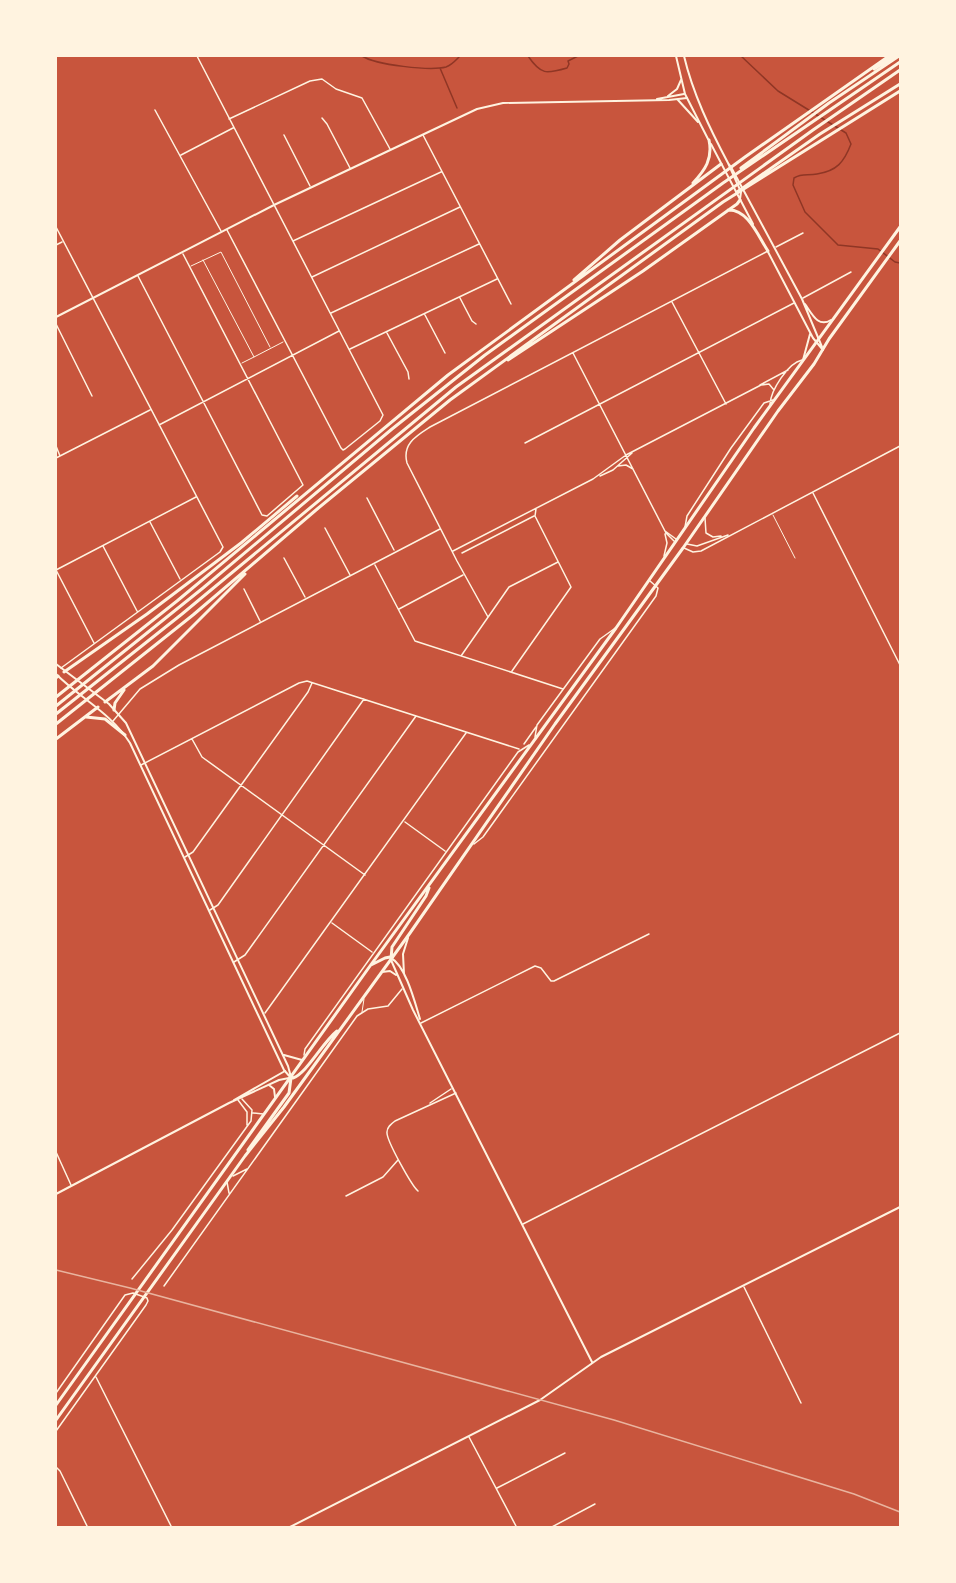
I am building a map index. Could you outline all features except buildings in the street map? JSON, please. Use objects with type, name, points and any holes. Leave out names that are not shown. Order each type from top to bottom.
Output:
[{"type":"highway","points":[[804,125],[849,84],[889,56]]},
{"type":"highway","points":[[849,84],[894,56]]},
{"type":"highway","points":[[56,697],[177,601],[448,375],[798,120],[899,56]]},
{"type":"highway","points":[[56,706],[449,383],[804,125],[900,62]]},
{"type":"highway","points":[[56,714],[448,392],[813,130],[900,71]]},
{"type":"highway","points":[[56,724],[193,615],[466,388],[820,134],[900,84]]},
{"type":"highway","points":[[723,202],[900,91]]},
{"type":"highway","points":[[684,193],[709,161],[711,150],[709,140]]},
{"type":"highway","points":[[566,288],[620,240],[721,164]]},
{"type":"highway","points":[[466,388],[643,272],[740,200]]},
{"type":"highway","points":[[727,210],[737,211],[744,215],[768,251]]},
{"type":"highway","points":[[56,1405],[370,966],[616,628],[775,399],[900,227]]},
{"type":"highway","points":[[245,1156],[284,1107],[410,933],[461,857],[899,243]]},
{"type":"highway","points":[[64,672],[147,614],[314,485]]},
{"type":"highway","points":[[677,541],[686,544]]},
{"type":"highway","points":[[677,541],[683,548]]},
{"type":"highway","points":[[105,702],[153,666],[260,558]]},
{"type":"highway","points":[[114,710],[115,703],[127,686]]},
{"type":"highway","points":[[56,739],[98,707]]},
{"type":"highway","points":[[81,718],[94,716],[112,722],[125,735]]},
{"type":"highway","points":[[453,852],[461,857]]},
{"type":"highway","points":[[391,958],[392,947],[426,896],[430,884]]},
{"type":"highway","points":[[370,966],[385,958],[391,958]]},
{"type":"highway","points":[[291,1078],[303,1072],[325,1041],[340,1028]]},
{"type":"highway","points":[[56,1420],[230,1178],[288,1093],[291,1078]]},
{"type":"main road","points":[[676,56],[685,94],[816,342],[823,350]]},
{"type":"main road","points":[[684,56],[695,94],[742,191],[802,299],[823,350]]},
{"type":"main road","points":[[665,97],[677,89],[681,80]]},
{"type":"main road","points":[[652,100],[695,94]]},
{"type":"main road","points":[[56,317],[274,205],[472,111],[503,103],[678,100],[695,94]]},
{"type":"main road","points":[[678,100],[699,122]]},
{"type":"main road","points":[[721,164],[728,163]]},
{"type":"main road","points":[[740,200],[742,191]]},
{"type":"main road","points":[[768,251],[775,248]]},
{"type":"main road","points":[[795,302],[802,299]]},
{"type":"main road","points":[[802,299],[818,321],[824,323],[831,320]]},
{"type":"main road","points":[[803,360],[810,330]]},
{"type":"main road","points":[[56,664],[120,715],[129,729],[282,1053],[291,1078]]},
{"type":"main road","points":[[64,672],[56,676],[98,707],[112,722]]},
{"type":"main road","points":[[98,707],[105,702]]},
{"type":"main road","points":[[125,735],[285,1071],[291,1078]]},
{"type":"main road","points":[[404,976],[403,954],[410,933]]},
{"type":"main road","points":[[391,958],[397,962],[404,976],[422,1024]]},
{"type":"main road","points":[[391,958],[403,988],[592,1362]]},
{"type":"main road","points":[[381,972],[390,971],[398,977]]},
{"type":"main road","points":[[403,988],[408,986]]},
{"type":"main road","points":[[278,1055],[282,1053]]},
{"type":"main road","points":[[282,1053],[291,1058],[304,1059]]},
{"type":"main road","points":[[56,1194],[261,1087],[285,1071]]},
{"type":"main road","points":[[261,1087],[281,1079],[291,1078]]},
{"type":"main road","points":[[268,1085],[274,1089],[275,1100]]},
{"type":"main road","points":[[288,1527],[552,1393],[592,1362],[900,1207]]},
{"type":"street","points":[[197,56],[383,417],[343,450],[227,229]]},
{"type":"street","points":[[230,119],[309,81],[322,79],[336,89],[364,100],[390,150]]},
{"type":"street","points":[[155,110],[221,232]]},
{"type":"street","points":[[322,118],[351,168]]},
{"type":"street","points":[[180,156],[234,128]]},
{"type":"street","points":[[423,134],[511,304]]},
{"type":"street","points":[[284,135],[311,187]]},
{"type":"street","points":[[292,241],[442,171]]},
{"type":"street","points":[[312,278],[460,207]]},
{"type":"street","points":[[56,227],[223,547],[221,551],[60,668]]},
{"type":"street","points":[[775,248],[802,233]]},
{"type":"street","points":[[56,245],[63,241]]},
{"type":"street","points":[[330,314],[479,243]]},
{"type":"street","points":[[488,617],[407,463],[405,453],[408,445],[430,427],[768,251]]},
{"type":"street","points":[[137,276],[264,517],[303,485],[182,252]]},
{"type":"street","points":[[802,299],[851,272]]},
{"type":"street","points":[[349,350],[498,279]]},
{"type":"street","points":[[460,297],[472,321],[476,324]]},
{"type":"street","points":[[672,301],[726,404]]},
{"type":"street","points":[[525,443],[795,302]]},
{"type":"street","points":[[424,314],[445,353]]},
{"type":"street","points":[[56,324],[92,396]]},
{"type":"street","points":[[158,425],[339,331]]},
{"type":"street","points":[[387,332],[408,372],[409,379]]},
{"type":"street","points":[[572,353],[664,530],[667,543],[662,562]]},
{"type":"street","points":[[769,408],[771,394],[788,370],[795,362],[803,360]]},
{"type":"street","points":[[594,479],[633,453],[788,370]]},
{"type":"street","points":[[754,389],[768,384],[774,390]]},
{"type":"street","points":[[685,530],[687,516],[731,448],[764,403],[775,399]]},
{"type":"street","points":[[56,458],[151,410]]},
{"type":"street","points":[[56,446],[60,456]]},
{"type":"street","points":[[683,548],[690,552],[697,552],[900,446]]},
{"type":"street","points":[[613,470],[627,457]]},
{"type":"street","points":[[453,552],[613,470],[625,465],[631,467],[635,472]]},
{"type":"street","points":[[812,492],[900,665]]},
{"type":"street","points":[[94,643],[56,570],[196,497]]},
{"type":"street","points":[[367,498],[395,552]]},
{"type":"street","points":[[462,554],[535,516],[537,508]]},
{"type":"street","points":[[512,672],[571,587],[535,516],[528,513]]},
{"type":"street","points":[[706,516],[705,530],[708,535],[714,537],[731,534]]},
{"type":"street","points":[[149,521],[180,580]]},
{"type":"street","points":[[325,528],[350,575]]},
{"type":"street","points":[[112,722],[120,715],[133,696],[147,684],[179,665],[441,528]]},
{"type":"street","points":[[664,530],[677,541]]},
{"type":"street","points":[[686,544],[698,546],[731,534]]},
{"type":"street","points":[[478,539],[481,544]]},
{"type":"street","points":[[102,545],[137,611]]},
{"type":"street","points":[[284,558],[305,598]]},
{"type":"street","points":[[461,656],[511,586],[559,561]]},
{"type":"street","points":[[374,563],[415,640],[564,689]]},
{"type":"street","points":[[398,609],[464,575]]},
{"type":"street","points":[[469,846],[483,837],[656,596],[659,590],[649,580]]},
{"type":"street","points":[[244,589],[261,622]]},
{"type":"street","points":[[524,744],[600,639],[616,628]]},
{"type":"street","points":[[141,765],[302,682],[313,682],[520,749]]},
{"type":"street","points":[[185,857],[189,856],[241,785],[313,682]]},
{"type":"street","points":[[209,910],[218,905],[365,698]]},
{"type":"street","points":[[234,962],[245,955],[416,715]]},
{"type":"street","points":[[304,1059],[304,1050],[520,749],[533,743],[537,725]]},
{"type":"street","points":[[263,1014],[268,1011],[467,732]]},
{"type":"street","points":[[192,738],[202,757],[366,875]]},
{"type":"street","points":[[482,812],[484,800]]},
{"type":"street","points":[[404,822],[446,852]]},
{"type":"street","points":[[332,922],[373,953]]},
{"type":"street","points":[[422,1024],[535,966],[541,968],[551,981],[554,981],[649,934]]},
{"type":"street","points":[[164,1286],[362,1012],[369,1008],[388,1006],[403,988]]},
{"type":"street","points":[[522,1224],[900,1033]]},
{"type":"street","points":[[427,1105],[454,1088]]},
{"type":"street","points":[[418,1191],[412,1185],[388,1137],[387,1128],[395,1121],[456,1093]]},
{"type":"street","points":[[239,1098],[253,1113],[264,1115]]},
{"type":"street","points":[[239,1098],[246,1110],[247,1126]]},
{"type":"street","points":[[248,1118],[253,1113]]},
{"type":"street","points":[[132,1279],[252,1121],[253,1113]]},
{"type":"street","points":[[56,1152],[71,1185]]},
{"type":"street","points":[[346,1196],[383,1177],[399,1159]]},
{"type":"street","points":[[230,1178],[248,1168]]},
{"type":"street","points":[[227,1182],[230,1194]]},
{"type":"street","points":[[743,1286],[801,1403]]},
{"type":"street","points":[[56,1393],[125,1295],[131,1293],[145,1297],[148,1300],[147,1304],[56,1431]]},
{"type":"street","points":[[95,1377],[172,1527]]},
{"type":"street","points":[[72,1398],[80,1398]]},
{"type":"street","points":[[469,1436],[518,1527]]},
{"type":"street","points":[[497,1488],[565,1453]]},
{"type":"street","points":[[56,1467],[88,1527]]},
{"type":"street","points":[[550,1527],[595,1504]]},
{"type":"lane","points":[[190,267],[218,252],[221,253],[271,348]]},
{"type":"lane","points":[[203,260],[254,357]]},
{"type":"lane","points":[[240,364],[285,341]]},
{"type":"lane","points":[[772,513],[795,558]]},
{"type":"lane","points":[[362,1012],[364,994]]},
{"type":"lane","points":[[194,1199],[203,1200]]},
{"type":"waterway","points":[[362,56],[391,64],[428,68],[446,67],[460,56]]},
{"type":"waterway","points":[[528,56],[537,67],[549,72],[567,68],[568,61],[578,56]]},
{"type":"waterway","points":[[741,56],[778,91],[846,133],[851,144],[846,156],[830,171],[794,178],[793,185],[805,212],[838,245],[878,249],[895,262],[900,263]]},
{"type":"waterway","points":[[440,68],[457,108]]},
{"type":"railway","points":[[56,1270],[130,1288],[614,1420],[854,1494],[900,1512]]}]
